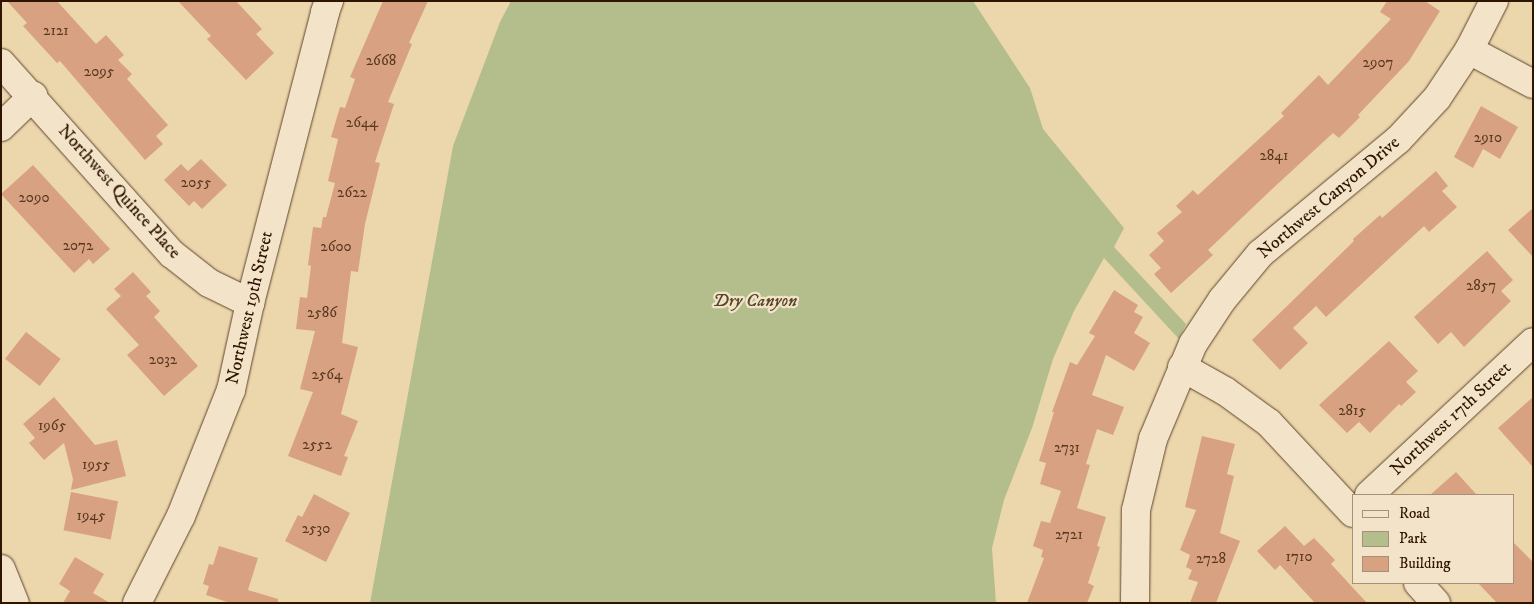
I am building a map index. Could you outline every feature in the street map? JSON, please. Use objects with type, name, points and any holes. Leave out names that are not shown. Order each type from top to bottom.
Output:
[{"type":"street","name":"Northwest Canyon Drive","points":[[1135,603],[1136,510],[1152,439],[1193,344],[1222,300],[1260,254],[1398,140],[1436,98],[1469,50],[1494,1]]},
{"type":"street","name":"Northwest 19th Street","points":[[137,603],[180,516],[231,390],[320,5]]},
{"type":"street","points":[[1469,50],[1533,84]]},
{"type":"street","name":"Northwest Quince Place","points":[[1,63],[33,96],[172,254],[209,284],[250,302]]},
{"type":"street","points":[[1,127],[33,96]]},
{"type":"street","name":"Northwest 17th Street","points":[[1371,494],[1533,342]]},
{"type":"street","points":[[1182,368],[1225,391],[1268,423],[1352,504]]},
{"type":"street","points":[[1,569],[15,603]]},
{"type":"street","points":[[1419,584],[1436,603]]},
{"type":"green space","name":"Dry Canyon","points":[[511,1],[973,1],[1030,88],[1043,129],[1124,228],[1114,247],[1186,324],[1179,339],[1104,258],[1074,311],[1053,359],[1032,428],[1004,500],[992,548],[996,603],[370,603],[453,146],[500,22]]},
{"type":"building","points":[[7,1],[57,1],[96,44],[106,35],[124,55],[118,60],[132,74],[127,79],[168,125],[156,136],[163,144],[145,160],[60,61],[57,63],[23,26],[27,23]]},
{"type":"building","points":[[178,1],[236,1],[262,29],[256,34],[274,53],[246,80],[207,39],[211,36]]},
{"type":"building","points":[[383,1],[428,1],[409,43],[412,44],[388,102],[394,104],[375,162],[380,163],[365,224],[358,272],[351,271],[342,343],[358,347],[341,414],[358,421],[344,456],[348,457],[341,476],[288,456],[313,392],[300,389],[315,331],[296,329],[300,297],[307,298],[311,266],[308,265],[313,227],[321,228],[323,217],[326,217],[335,183],[328,181],[338,139],[331,137],[340,107],[345,108],[355,79],[350,77]]},
{"type":"building","points":[[1387,1],[1425,1],[1440,11],[1409,61],[1358,115],[1360,117],[1339,138],[1333,133],[1269,192],[1208,250],[1213,255],[1171,293],[1154,274],[1161,268],[1149,255],[1164,241],[1157,233],[1182,212],[1176,206],[1193,190],[1198,195],[1284,116],[1281,113],[1319,75],[1328,85],[1391,19],[1380,12]]},
{"type":"building","points":[[1481,106],[1518,127],[1500,159],[1483,149],[1473,168],[1454,157]]},
{"type":"building","points":[[201,159],[227,185],[202,209],[194,201],[189,206],[164,180],[181,164],[188,171]]},
{"type":"building","points":[[33,165],[110,249],[93,264],[89,259],[74,273],[1,194]]},
{"type":"building","points":[[1436,171],[1448,186],[1442,191],[1457,207],[1429,232],[1424,226],[1326,317],[1316,306],[1293,328],[1308,343],[1280,370],[1252,340],[1354,241],[1353,239],[1380,215],[1382,218]]},
{"type":"building","points":[[1533,208],[1533,257],[1508,230]]},
{"type":"building","points":[[1487,251],[1513,280],[1501,291],[1511,301],[1464,347],[1451,332],[1438,344],[1414,317]]},
{"type":"building","points":[[133,272],[151,292],[146,296],[160,311],[154,317],[198,366],[164,396],[127,355],[139,345],[106,309],[121,296],[114,289]]},
{"type":"building","points":[[1114,290],[1138,305],[1134,312],[1143,317],[1134,333],[1150,343],[1134,371],[1106,355],[1092,395],[1124,407],[1113,435],[1097,429],[1086,464],[1090,465],[1077,508],[1106,517],[1097,546],[1100,547],[1088,583],[1094,586],[1087,603],[1027,603],[1044,558],[1041,557],[1043,550],[1033,546],[1041,521],[1050,523],[1061,491],[1040,484],[1046,463],[1039,461],[1054,412],[1052,412],[1070,362],[1077,365],[1095,336],[1089,333]]},
{"type":"building","points":[[26,332],[61,359],[40,386],[5,359]]},
{"type":"building","points":[[1389,341],[1418,371],[1406,382],[1416,392],[1401,406],[1399,404],[1370,433],[1359,422],[1347,433],[1319,405]]},
{"type":"building","points":[[54,397],[95,445],[117,440],[126,476],[71,490],[73,479],[64,443],[44,460],[29,443],[35,438],[23,424]]},
{"type":"building","points":[[1533,397],[1533,467],[1498,428]]},
{"type":"building","points":[[1202,436],[1235,444],[1227,474],[1234,476],[1220,533],[1240,541],[1216,603],[1190,603],[1198,582],[1188,579],[1192,570],[1186,567],[1190,555],[1180,550],[1196,510],[1185,507]]},
{"type":"building","points":[[1456,472],[1476,494],[1431,494]]},
{"type":"building","points":[[71,492],[118,501],[111,539],[64,530]]},
{"type":"building","points":[[314,494],[350,513],[326,562],[285,541],[298,515],[302,517]]},
{"type":"building","points":[[1285,526],[1304,546],[1314,538],[1335,560],[1331,564],[1367,603],[1315,603],[1280,565],[1275,570],[1257,551]]},
{"type":"building","points":[[1514,543],[1533,562],[1533,603],[1497,603],[1479,584],[1514,584]]},
{"type":"building","points":[[219,546],[258,558],[248,590],[278,599],[278,603],[230,603],[206,595],[209,586],[203,584],[209,564],[213,565]]},
{"type":"building","points":[[75,557],[104,574],[93,593],[110,603],[63,603],[70,591],[59,584]]}]
